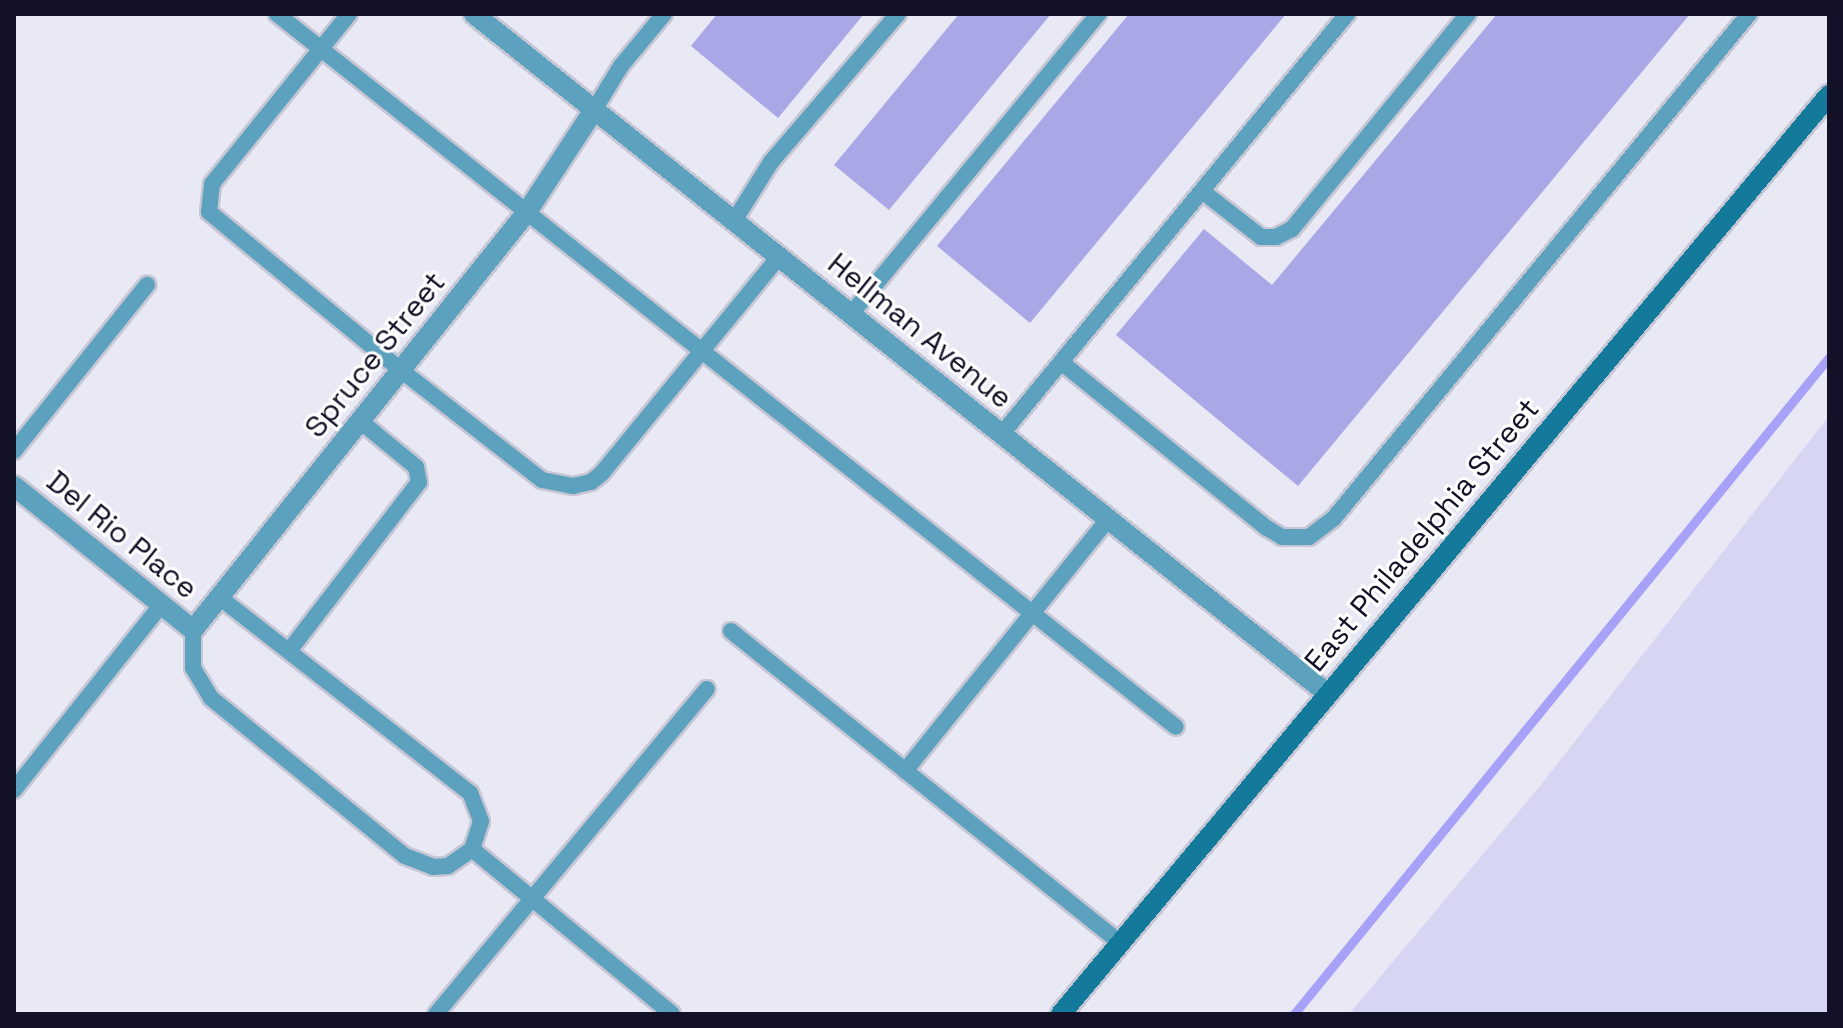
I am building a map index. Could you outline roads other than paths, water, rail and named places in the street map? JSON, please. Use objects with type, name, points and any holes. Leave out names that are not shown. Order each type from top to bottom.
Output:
[{"type":"street","name":"Hellman Avenue","points":[[474,14],[1328,694]]},
{"type":"street","name":"East Philadelphia Street","points":[[1061,1014],[1829,95]]},
{"type":"street","name":"Spruce Street","points":[[193,630],[527,212],[594,110]]},
{"type":"street","name":"Del Rio Place","points":[[14,486],[193,630]]},
{"type":"lane","points":[[277,14],[1176,727]]},
{"type":"lane","points":[[349,14],[212,184],[209,212],[402,371],[542,480],[573,486],[591,482],[602,473],[779,257]]},
{"type":"lane","points":[[594,110],[621,66],[664,14]]},
{"type":"lane","points":[[734,221],[771,162],[898,14]]},
{"type":"lane","points":[[851,314],[1098,14]]},
{"type":"lane","points":[[1001,435],[1347,14]]},
{"type":"lane","points":[[1202,191],[1261,237],[1276,237],[1292,229],[1468,14]]},
{"type":"lane","points":[[1061,362],[1267,528],[1282,537],[1309,537],[1334,518],[1749,14]]},
{"type":"lane","points":[[14,451],[147,285]]},
{"type":"lane","points":[[289,651],[419,482],[416,467],[360,421]]},
{"type":"lane","points":[[905,771],[1108,519]]},
{"type":"lane","points":[[193,630],[193,668],[211,698],[405,856],[433,867],[461,860],[472,849],[481,821],[470,793],[219,597]]},
{"type":"lane","points":[[14,790],[161,605]]},
{"type":"lane","points":[[731,631],[1120,943]]},
{"type":"lane","points":[[436,1014],[707,689]]},
{"type":"lane","points":[[472,849],[672,1014]]},
{"type":"waterway","points":[[1294,1014],[1829,357]]}]
